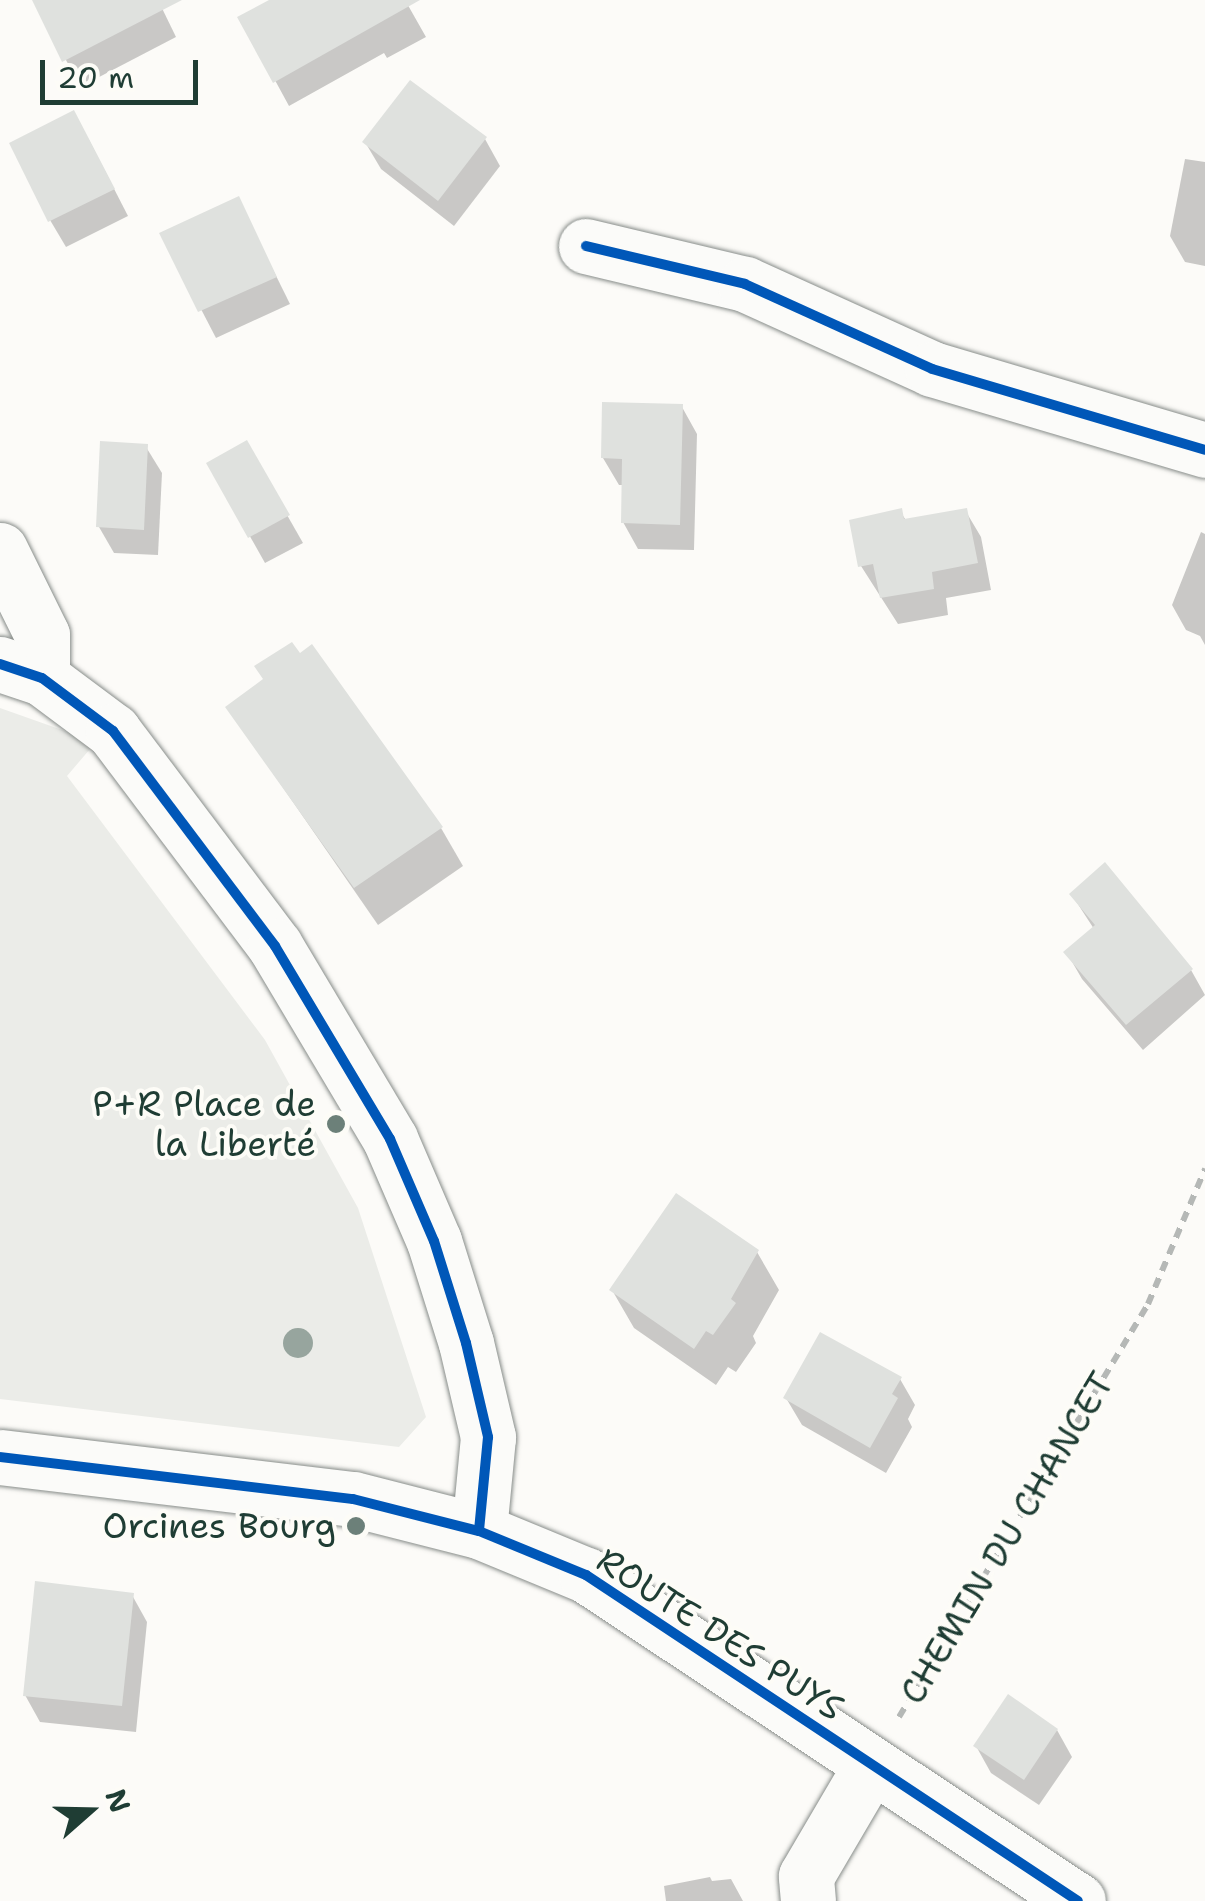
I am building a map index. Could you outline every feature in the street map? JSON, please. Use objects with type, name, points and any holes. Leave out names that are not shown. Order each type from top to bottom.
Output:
[{"type":"street","points":[[586,246],[745,284],[932,368],[1205,450]]},
{"type":"street","points":[[0,550],[42,635],[21,671],[113,731],[275,946],[390,1138],[434,1241],[466,1344],[488,1437],[479,1531]]},
{"type":"street","name":"ROUTE DES PUYS","points":[[0,1457],[212,1486],[352,1499],[479,1531],[586,1575],[1078,1901]]},
{"type":"street","points":[[808,1901],[806,1876],[870,1765]]},
{"type":"shaded area","points":[[0,708],[96,742],[67,776],[265,1040],[358,1208],[426,1417],[399,1447],[0,1399]]},
{"type":"building","points":[[32,0],[182,0],[62,62]]},
{"type":"building","points":[[269,0],[420,0],[273,83],[237,17]]},
{"type":"building","points":[[410,80],[487,137],[438,201],[362,142]]},
{"type":"building","points":[[74,110],[115,189],[48,222],[9,143]]},
{"type":"building","points":[[239,196],[277,277],[198,312],[159,233]]},
{"type":"building","points":[[602,402],[683,404],[680,525],[621,523],[622,459],[601,458]]},
{"type":"building","points":[[247,440],[290,515],[248,538],[206,463]]},
{"type":"building","points":[[100,441],[148,444],[144,530],[96,527]]},
{"type":"building","points":[[902,508],[904,519],[967,508],[978,563],[932,572],[934,589],[880,598],[873,564],[858,567],[849,520]]},
{"type":"building","points":[[292,642],[300,653],[312,644],[443,827],[354,888],[225,707],[263,679],[254,666]]},
{"type":"building","points":[[1105,862],[1193,969],[1126,1025],[1063,952],[1095,925],[1069,894]]},
{"type":"building","points":[[676,1193],[759,1250],[731,1299],[736,1303],[713,1335],[706,1331],[694,1349],[609,1290]]},
{"type":"building","points":[[820,1332],[902,1377],[892,1394],[898,1398],[870,1448],[783,1398]]},
{"type":"building","points":[[35,1581],[134,1593],[122,1706],[23,1696]]},
{"type":"building","points":[[1008,1694],[1058,1729],[1024,1780],[973,1746]]},
{"type":"cycle path","points":[[586,246],[745,284],[932,369],[1205,450]]},
{"type":"cycle path","points":[[0,664],[42,678],[113,731],[275,946],[390,1139],[434,1241],[466,1343],[488,1437],[479,1531]]},
{"type":"cycle path","points":[[0,1457],[353,1499],[479,1531],[586,1575],[1078,1901]]},
{"type":"place","name":"P+R Place de la Liberté","points":[[336,1124]]},
{"type":"place","name":"Orcines Bourg","points":[[356,1526]]}]
